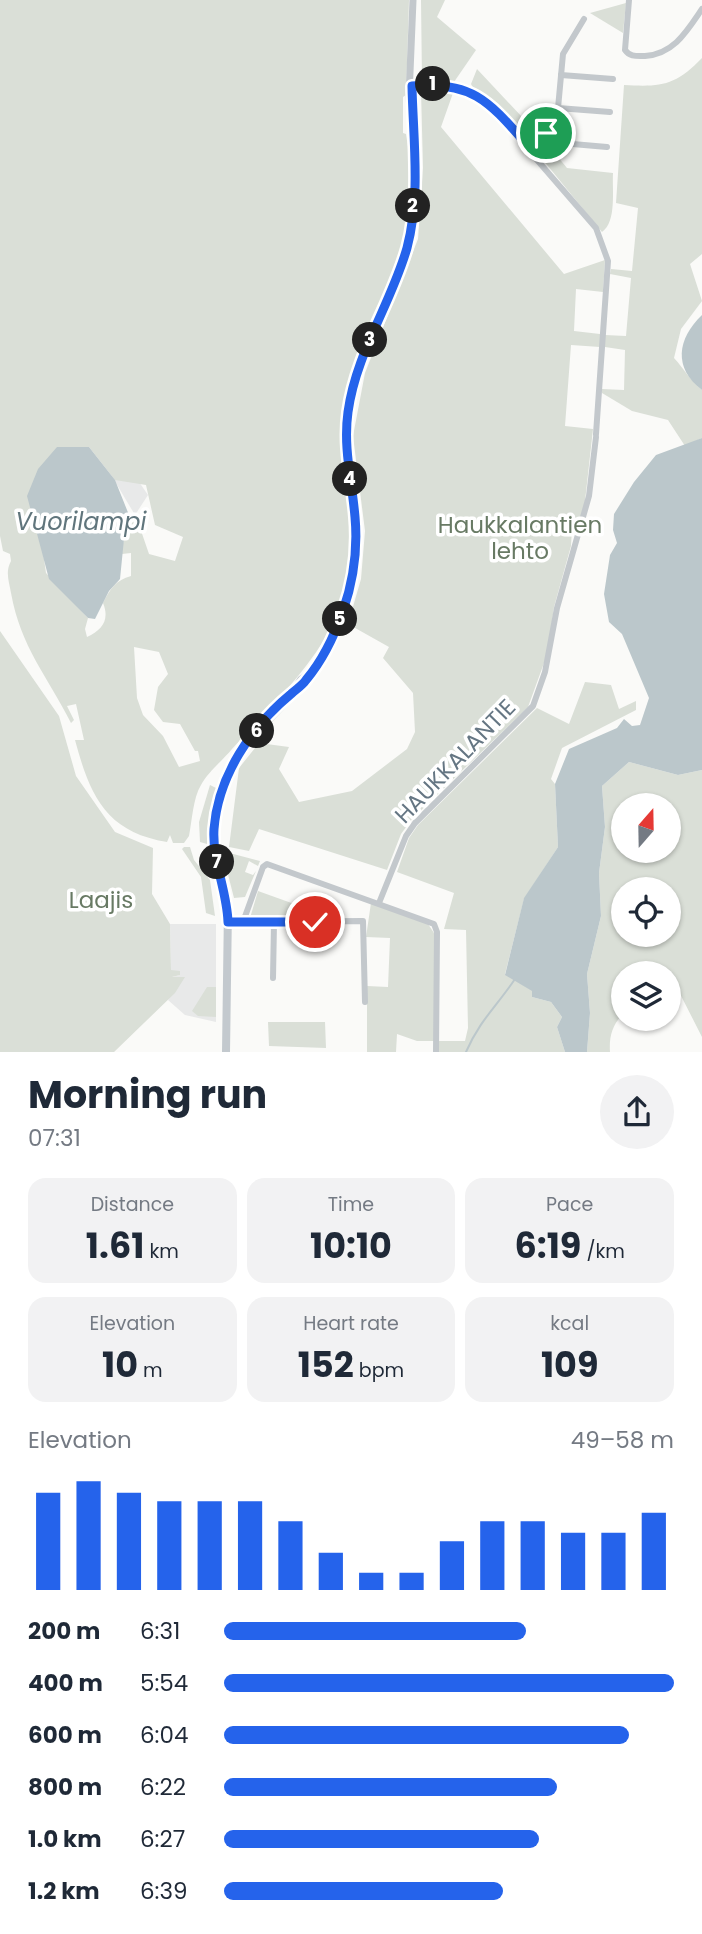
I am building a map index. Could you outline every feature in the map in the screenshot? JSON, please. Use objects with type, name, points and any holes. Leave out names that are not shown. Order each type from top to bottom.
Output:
[{"type":"main road","points":[[226,1052],[226,951],[223,889],[215,853],[217,808],[236,757],[248,741]]},
{"type":"main road","points":[[223,889],[226,894],[228,922],[226,951]]},
{"type":"street","points":[[248,741],[305,674],[311,672],[337,628],[355,566],[355,515],[346,452],[347,415],[355,378],[399,272],[410,235],[415,183],[410,107],[413,0]]},
{"type":"street","points":[[629,0],[625,50],[634,56],[663,52],[682,37],[702,9]]},
{"type":"street","points":[[529,147],[546,133],[557,119],[563,54],[584,19]]},
{"type":"street","points":[[561,75],[613,79]]},
{"type":"street","name":"HAUKKALANTIE","points":[[379,903],[406,836],[415,823],[533,706],[545,672],[557,608],[590,496],[608,271],[606,249],[596,228],[499,113],[468,91],[442,84],[412,88]]},
{"type":"street","points":[[558,108],[610,112]]},
{"type":"street","points":[[546,133],[561,144],[607,147]]},
{"type":"street","points":[[243,922],[263,867],[267,864],[430,922],[436,928],[436,1052]]},
{"type":"street","points":[[228,922],[363,921],[365,1002]]},
{"type":"street","points":[[273,978],[274,922]]},
{"type":"shaded area","points":[[107,468],[137,479],[148,495],[135,515]]},
{"type":"shaded area","points":[[170,924],[216,924],[216,1022],[185,1015],[168,1000],[184,977],[172,977],[180,975],[180,971],[171,971]]},
{"type":"green space","points":[[0,0],[409,0],[403,133],[406,134],[410,168],[410,202],[396,269],[357,361],[346,398],[342,446],[351,547],[344,598],[332,626],[311,659],[204,780],[196,796],[189,836],[184,843],[173,843],[170,835],[167,842],[129,830],[115,820],[95,794],[75,740],[84,740],[76,704],[67,706],[74,720],[71,723],[28,646],[15,612],[9,581],[10,554],[3,551],[0,536]],"holes":[[[89,447],[115,480],[146,485],[155,525],[183,537],[175,561],[149,554],[137,519],[133,522],[125,534],[122,554],[131,553],[131,576],[111,589],[103,603],[106,614],[103,624],[87,637],[85,629],[88,618],[46,573],[33,482]],[[134,647],[159,652],[168,674],[158,687],[154,710],[163,722],[180,724],[195,751],[198,751],[200,761],[179,767],[163,736],[143,715],[137,698]]]},
{"type":"green space","points":[[421,0],[445,0],[437,17],[476,50],[454,82],[422,82]]},
{"type":"green space","points":[[626,3],[623,33],[590,13]]},
{"type":"green space","points":[[702,58],[702,254],[690,264],[702,301],[681,329],[674,358],[702,390],[702,438],[685,446],[668,420],[632,411],[602,393],[602,389],[624,390],[625,350],[605,347],[605,335],[626,336],[631,278],[610,274],[611,269],[632,271],[638,208],[616,203],[624,85],[648,86],[667,83],[684,74]]},
{"type":"green space","points":[[477,69],[537,133],[522,136],[479,94],[471,84]]},
{"type":"green space","name":"Haukkalantien lehto","points":[[421,91],[453,93],[441,127],[564,274],[605,260],[603,292],[576,289],[574,331],[600,334],[600,347],[571,345],[565,426],[593,429],[584,510],[580,520],[572,528],[571,546],[554,607],[548,652],[528,707],[412,819],[401,834],[387,870],[259,829],[249,851],[229,847],[239,768],[259,743],[289,747],[279,769],[299,802],[352,791],[407,749],[415,732],[413,693],[383,658],[389,647],[348,624],[361,579],[365,531],[353,436],[365,373],[418,239],[423,168]]},
{"type":"green space","points":[[544,140],[567,168],[613,173],[612,213],[602,232],[534,149]]},
{"type":"green space","name":"Laajis","points":[[0,631],[59,716],[76,776],[115,832],[153,848],[152,894],[170,924],[171,970],[180,971],[180,975],[172,977],[185,977],[175,993],[114,1052],[0,1052]]},
{"type":"green space","points":[[585,682],[611,685],[619,709],[636,701],[636,710],[562,748],[551,779],[555,784],[558,847],[524,899],[505,974],[533,991],[532,997],[551,1002],[562,1017],[557,1027],[565,1052],[434,1052],[434,1041],[465,1041],[468,1028],[466,930],[444,929],[454,893],[397,872],[409,838],[418,825],[537,708],[569,724]]},
{"type":"green space","points":[[629,762],[678,775],[702,770],[702,1037],[681,996],[681,961],[611,961],[610,1052],[587,1052],[590,1013],[587,974],[601,916],[599,873],[605,827],[602,786]]},
{"type":"green space","points":[[210,785],[218,789],[207,844],[200,842],[199,822]]},
{"type":"green space","points":[[190,847],[194,860],[210,880],[215,916],[206,913],[201,877],[182,849]]},
{"type":"green space","points":[[222,851],[260,861],[258,866],[249,861],[245,872],[253,875],[256,871],[245,897],[234,898]]},
{"type":"green space","points":[[258,891],[336,919],[250,918]]},
{"type":"green space","points":[[371,903],[428,924],[434,933],[434,1041],[417,1041],[397,1034],[396,1052],[367,1052],[367,986],[388,987],[390,938],[366,937]]},
{"type":"green space","points":[[207,987],[216,987],[216,1017],[198,1016],[192,1011]]},
{"type":"green space","points":[[268,1022],[325,1022],[326,1048],[269,1046]]},
{"type":"water","points":[[702,315],[702,390],[686,372],[682,353],[687,334]]},
{"type":"water","points":[[702,438],[702,770],[678,775],[629,762],[602,786],[605,827],[599,873],[601,916],[587,974],[590,1013],[587,1052],[565,1052],[557,1027],[562,1017],[551,1002],[532,997],[532,991],[505,975],[524,898],[558,847],[555,784],[569,749],[617,728],[624,719],[632,726],[640,725],[649,698],[622,634],[609,622],[604,594],[610,555],[617,543],[613,530],[614,514],[634,482],[656,455]]},
{"type":"water","name":"Vuorilampi","points":[[57,447],[89,447],[115,480],[131,520],[124,539],[120,579],[109,591],[95,619],[88,618],[49,579],[27,496],[38,469]]},
{"type":"waterway","points":[[466,1052],[483,1022],[515,979]]},
{"type":"route","points":[[315,922],[228,922],[226,894],[215,853],[214,829],[219,798],[236,757],[292,692],[297,691],[309,678],[337,628],[350,590],[355,566],[356,528],[346,452],[347,415],[363,355],[399,272],[410,235],[415,183],[412,112],[415,107],[412,86],[442,84],[468,91],[485,100],[529,147],[546,133]]}]
